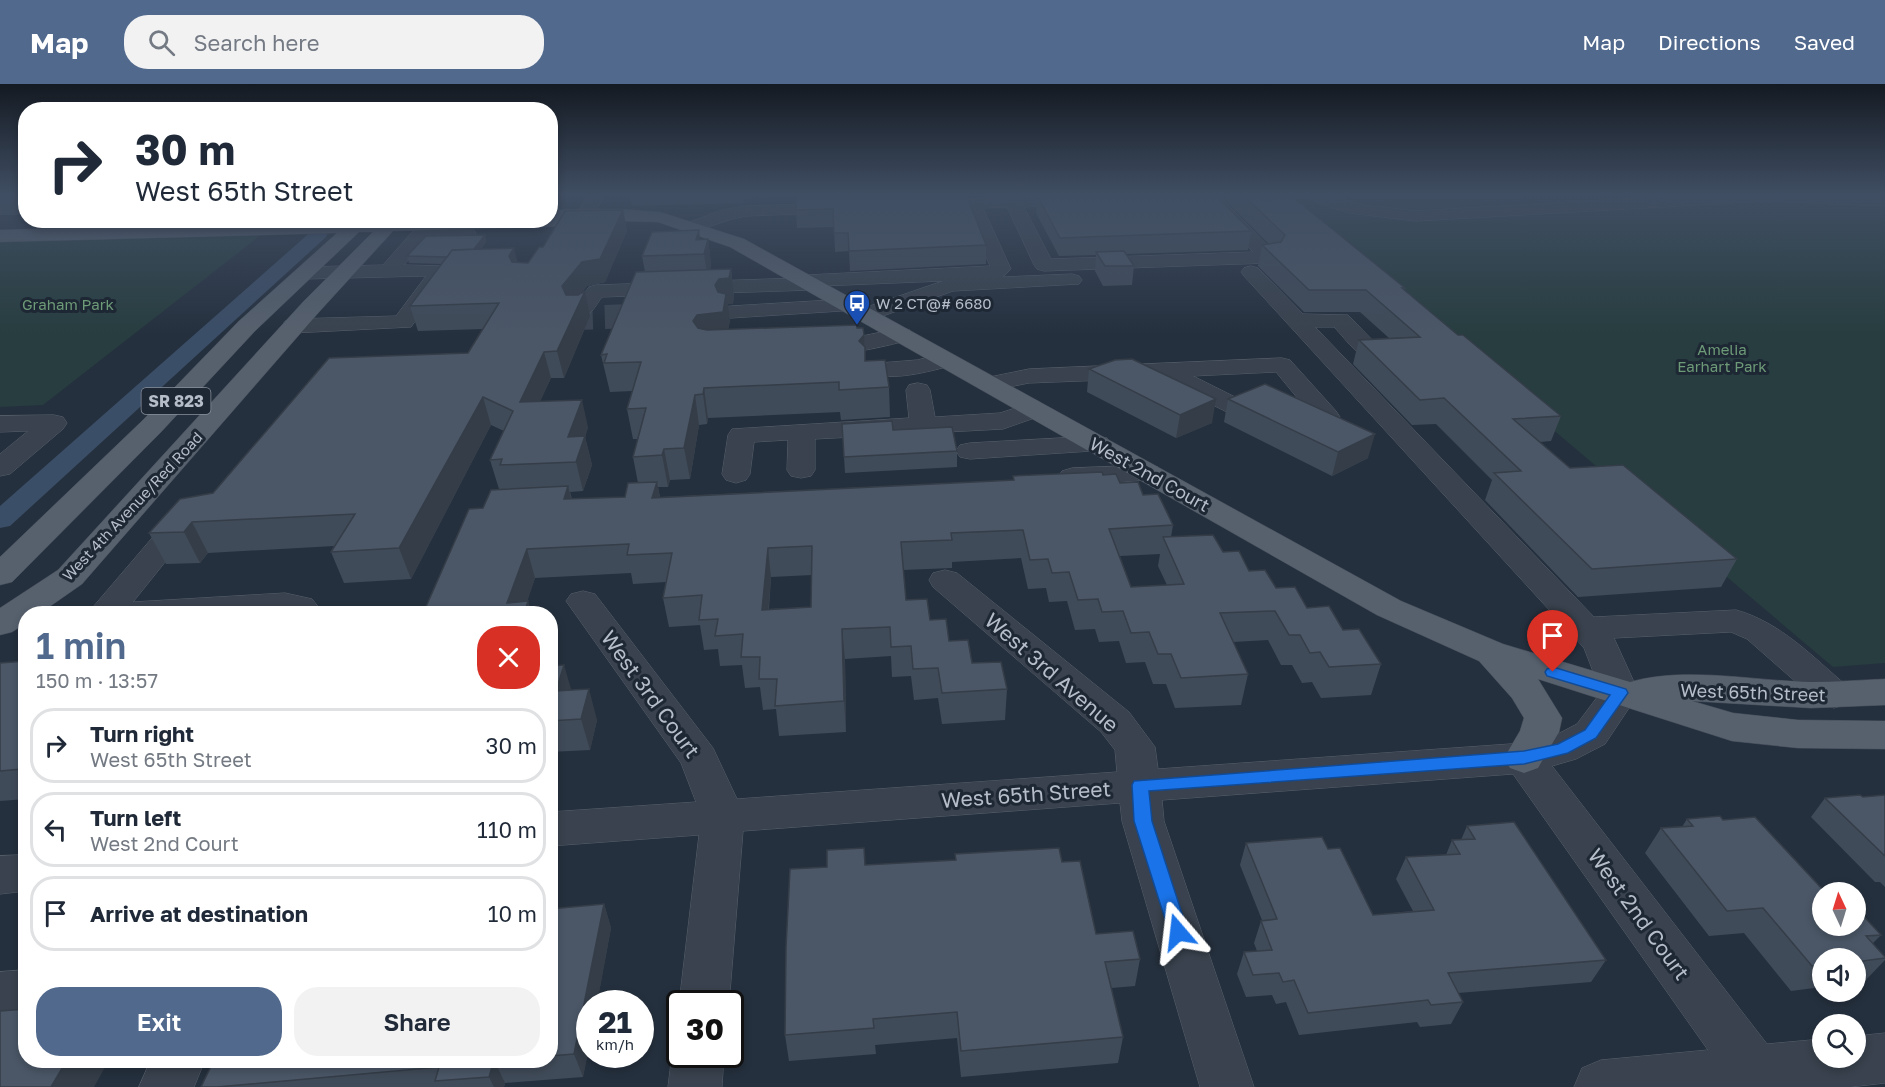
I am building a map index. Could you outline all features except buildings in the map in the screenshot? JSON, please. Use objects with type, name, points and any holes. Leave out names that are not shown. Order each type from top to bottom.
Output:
[{"type":"main road","name":"SR 823","points":[[0,575],[152,426],[247,326],[338,241]]},
{"type":"main road","name":"West 4th Avenue/Red Road","points":[[23,606],[70,577],[302,316],[375,241]]},
{"type":"main road","name":"West 2nd Court","points":[[732,241],[1389,608],[1490,652],[1620,693]]},
{"type":"main road","points":[[1490,652],[1526,690],[1543,718],[1539,732],[1524,758]]},
{"type":"main road","name":"West 65th Street","points":[[1620,693],[1697,688],[1767,694],[1834,695],[1885,692]]},
{"type":"main road","name":"West 65th Street","points":[[1620,693],[1732,727],[1798,734],[1883,737]]},
{"type":"street","points":[[388,272],[414,241]]},
{"type":"street","points":[[302,316],[418,301],[462,241]]},
{"type":"street","points":[[580,312],[596,291],[808,283],[998,272],[1001,269],[989,241]]},
{"type":"street","points":[[1031,241],[1044,266],[1269,257],[1253,241]]},
{"type":"street","points":[[739,265],[769,260]]},
{"type":"street","points":[[337,279],[388,272],[436,276]]},
{"type":"street","points":[[1251,272],[1600,644],[1620,693]]},
{"type":"street","points":[[297,280],[436,276]]},
{"type":"street","points":[[731,312],[857,310],[950,285],[1120,278]]},
{"type":"street","points":[[1297,321],[1340,320],[1373,354]]},
{"type":"street","points":[[799,339],[829,345],[857,344],[902,335]]},
{"type":"street","points":[[875,369],[917,367],[946,360]]},
{"type":"street","points":[[989,384],[1029,376],[1282,365],[1327,417]]},
{"type":"street","points":[[1160,369],[1234,406]]},
{"type":"street","points":[[918,390],[923,425]]},
{"type":"street","points":[[737,488],[741,435],[1003,421],[1034,410]]},
{"type":"street","points":[[0,424],[54,423],[0,468]]},
{"type":"street","points":[[801,484],[802,432]]},
{"type":"street","points":[[970,451],[1097,444]]},
{"type":"street","points":[[1042,479],[1148,473]]},
{"type":"street","points":[[111,606],[188,515]]},
{"type":"street","name":"West 3rd Avenue","points":[[945,580],[1115,722],[1135,747],[1143,821],[1227,1087]]},
{"type":"street","name":"West 3rd Court","points":[[583,601],[699,758],[723,816],[705,990]]},
{"type":"street","points":[[231,606],[285,603],[300,606]]},
{"type":"street","points":[[1585,628],[1736,621],[1749,625],[1834,695]]},
{"type":"street","name":"West 65th Street","points":[[558,828],[1524,758],[1562,748],[1591,734],[1620,693]]},
{"type":"street","name":"West 2nd Court","points":[[1524,758],[1754,1070]]},
{"type":"street","points":[[0,875],[18,874]]},
{"type":"street","points":[[0,995],[18,994]]},
{"type":"street","points":[[1601,1087],[1885,1058]]},
{"type":"street","points":[[166,1087],[175,1068]]},
{"type":"street","points":[[695,1087],[697,1068]]},
{"type":"green space","name":"Graham Park","points":[[0,241],[254,241],[43,405],[0,407]]},
{"type":"green space","name":"Amelia Earhart Park","points":[[1330,241],[1885,241],[1885,663],[1833,667]]},
{"type":"waterway","points":[[0,520],[311,241]]},
{"type":"tunnel","points":[[580,312],[576,318],[660,315]]},
{"type":"place","name":"W 2 CT@# 6680","points":[[857,326]]},
{"type":"route","points":[[1178,932],[1143,821],[1140,785],[1524,758],[1562,748],[1591,734],[1620,693],[1553,672]]}]
